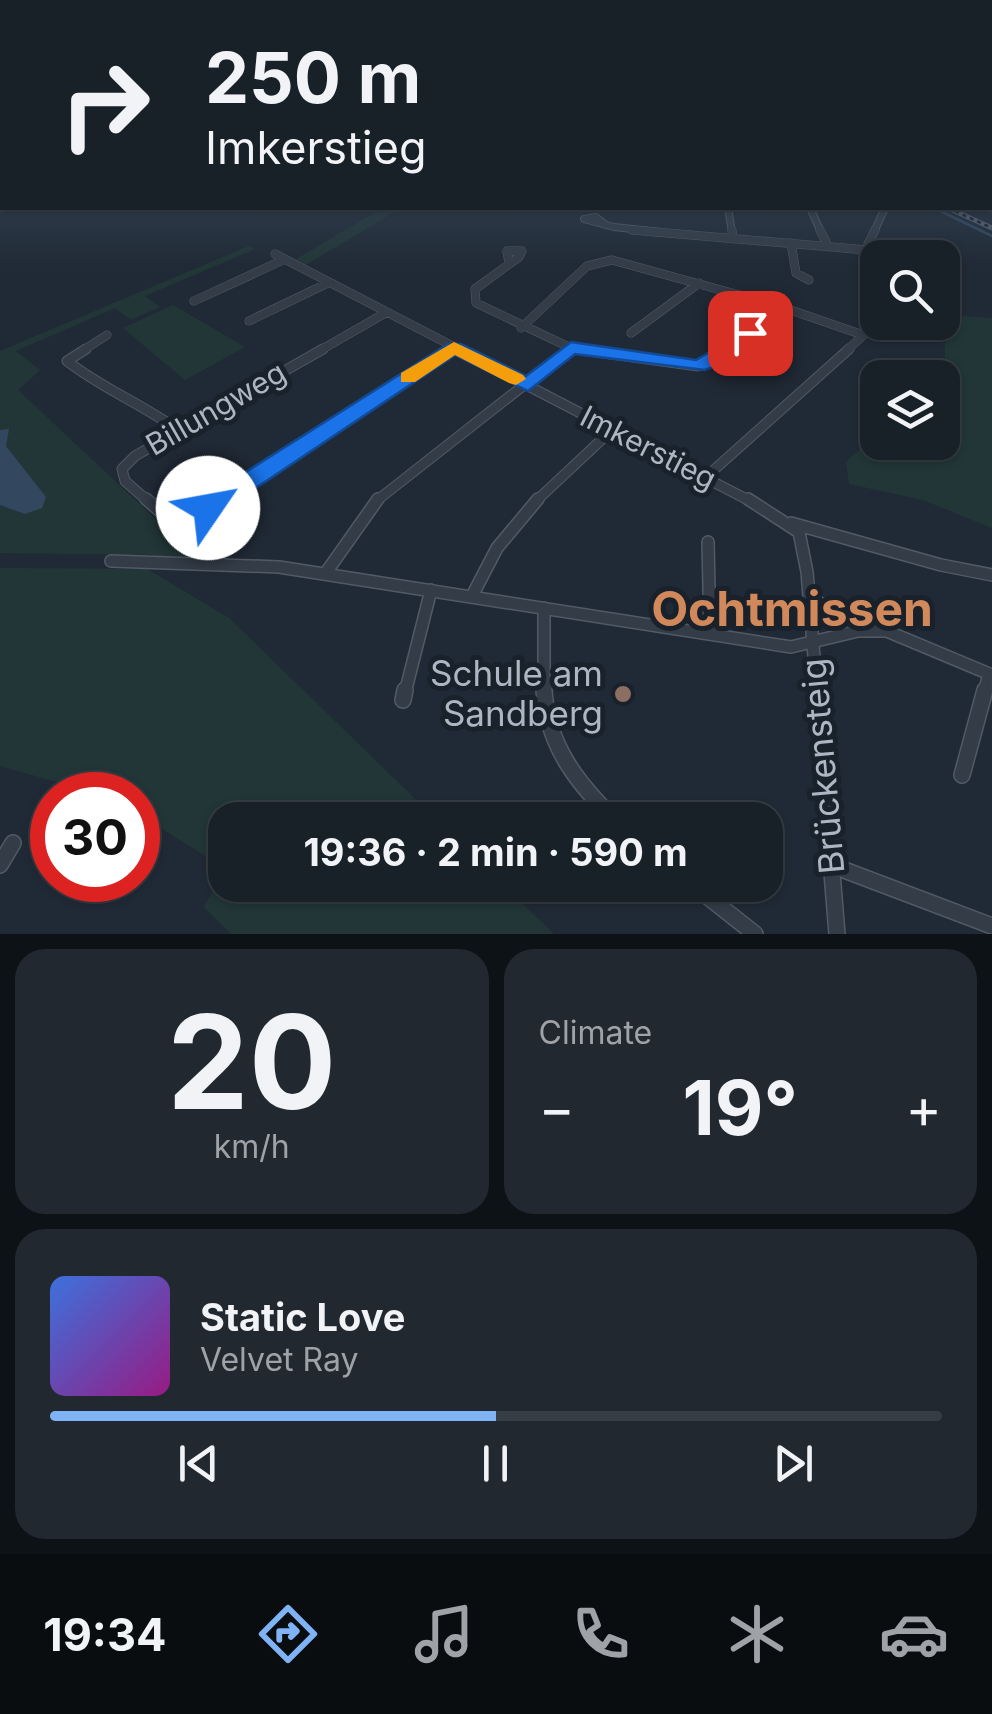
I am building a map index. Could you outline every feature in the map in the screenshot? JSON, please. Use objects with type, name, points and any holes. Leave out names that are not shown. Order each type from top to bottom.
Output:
[{"type":"street","points":[[728,210],[733,239]]},
{"type":"street","points":[[811,210],[828,246]]},
{"type":"street","points":[[872,240],[884,210]]},
{"type":"street","points":[[606,225],[860,249]]},
{"type":"street","points":[[791,243],[796,274],[809,280]]},
{"type":"street","name":"Imkerstieg","points":[[194,301],[279,257],[790,523],[845,535],[957,570],[992,575]]},
{"type":"street","points":[[510,262],[479,284],[473,296],[482,308],[571,348],[698,366],[714,360],[778,306]]},
{"type":"street","points":[[520,328],[594,263],[623,262],[778,306],[860,334]]},
{"type":"street","points":[[248,322],[328,282]]},
{"type":"street","points":[[630,332],[699,283]]},
{"type":"street","name":"Billungweg","points":[[224,566],[122,475],[122,469],[135,456],[178,430],[387,312]]},
{"type":"street","points":[[107,336],[68,361],[101,388],[157,415],[178,430]]},
{"type":"street","points":[[706,477],[860,337]]},
{"type":"street","points":[[178,528],[454,348]]},
{"type":"street","points":[[325,574],[372,504],[571,348]]},
{"type":"street","points":[[472,596],[495,550],[526,512],[613,429]]},
{"type":"street","points":[[790,523],[803,542],[810,599],[991,674],[962,775]]},
{"type":"street","points":[[708,542],[710,634]]},
{"type":"street","points":[[110,561],[279,566],[792,647],[858,632],[885,631]]},
{"type":"street","points":[[404,700],[431,590]]},
{"type":"street","name":"Brückensteig","points":[[810,599],[837,934]]},
{"type":"street","points":[[544,608],[541,687],[552,740],[595,802]]},
{"type":"street","points":[[0,865],[13,842]]},
{"type":"street","points":[[831,864],[992,926]]},
{"type":"street","points":[[714,902],[755,934]]},
{"type":"green space","points":[[380,210],[398,210],[306,265],[296,259]]},
{"type":"green space","points":[[249,246],[255,249],[145,296],[160,307],[131,320],[115,308],[16,351],[40,370],[18,390],[211,571],[163,562],[152,555],[0,553],[0,505],[18,510],[46,498],[6,446],[8,430],[0,430],[0,351]]},
{"type":"green space","points":[[173,305],[245,347],[185,380],[123,328]]},
{"type":"green space","points":[[960,316],[992,318],[992,528],[923,500],[849,484],[846,462],[860,449],[860,460],[960,460],[960,360],[945,360],[945,340],[960,340]]},
{"type":"green space","points":[[0,568],[147,569],[229,618],[418,802],[208,802],[208,857],[160,828],[160,772],[30,774],[0,766]]},
{"type":"green space","points":[[208,900],[521,902],[554,934],[231,934],[204,907]]},
{"type":"water","points":[[9,429],[6,446],[46,497],[42,508],[25,514],[0,505],[0,430]]},
{"type":"waterway","points":[[938,210],[992,236]]},
{"type":"railway","points":[[952,210],[992,228]]},
{"type":"slow traffic","points":[[408,378],[454,348],[516,379]]},
{"type":"place","name":"Schule am Sandberg","points":[[623,694]]},
{"type":"district","name":"Ochtmissen","points":[[792,609]]},
{"type":"route","points":[[208,508],[454,348],[528,385],[571,348],[698,366],[714,360],[750,333]]}]
